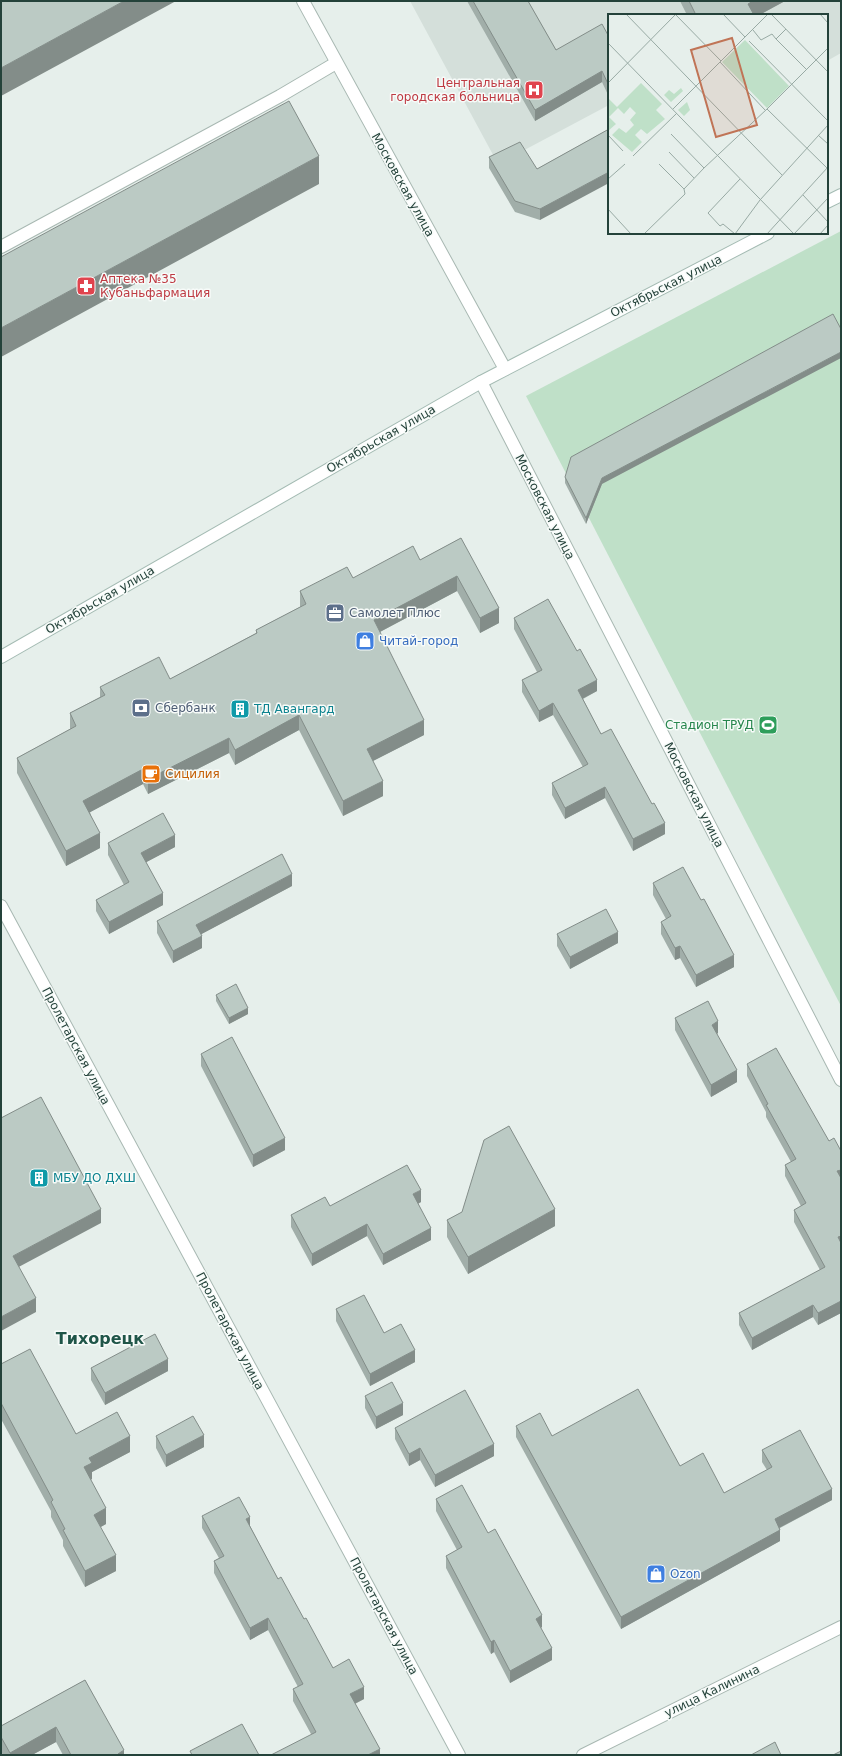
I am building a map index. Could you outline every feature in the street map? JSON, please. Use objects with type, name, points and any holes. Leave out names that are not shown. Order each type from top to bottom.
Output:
[{"type":"street","name":"Московская улица","points":[[303,1],[505,369]]},
{"type":"street","points":[[1,247],[273,100],[336,63]]},
{"type":"street","points":[[828,202],[841,195]]},
{"type":"street","name":"Октябрьская улица","points":[[1,657],[480,382],[766,234]]},
{"type":"street","name":"Московская улица","points":[[480,382],[841,1080]]},
{"type":"street","name":"Пролетарская улица","points":[[1,906],[459,1755]]},
{"type":"street","name":"улица Калинина","points":[[583,1755],[841,1627]]},
{"type":"shaded area","name":"Центральная городская больница","points":[[410,1],[841,1],[841,53],[828,60],[828,14],[608,14],[608,106],[498,164]]},
{"type":"green space","name":"Стадион ТРУД","points":[[841,231],[841,1006],[526,396]]},
{"type":"building","points":[[1,1],[124,1],[1,68]]},
{"type":"building","points":[[473,1],[528,1],[556,50],[602,24],[608,35],[608,84],[602,71],[535,110]]},
{"type":"building","points":[[689,1],[753,1],[748,4],[753,14],[696,14]]},
{"type":"building","points":[[289,101],[319,156],[1,328],[1,257]]},
{"type":"building","points":[[608,130],[608,173],[540,209],[515,201],[489,157],[520,142],[537,169]]},
{"type":"building","points":[[833,314],[841,329],[841,352],[602,478],[586,518],[565,477],[571,457]]},
{"type":"building","points":[[461,538],[499,608],[480,618],[457,576],[374,620],[424,720],[367,749],[383,781],[343,801],[299,715],[235,750],[229,738],[148,779],[143,769],[83,801],[100,833],[66,851],[17,758],[76,726],[70,713],[105,695],[100,687],[159,657],[170,679],[257,633],[256,630],[306,604],[300,591],[347,567],[353,578],[413,546],[420,560]]},
{"type":"building","points":[[548,599],[577,651],[580,649],[597,680],[578,690],[601,734],[611,729],[652,804],[654,803],[665,823],[633,839],[605,787],[565,808],[552,783],[588,764],[553,703],[539,711],[522,680],[542,670],[514,618]]},
{"type":"building","points":[[163,813],[175,835],[141,853],[163,893],[109,922],[96,900],[129,882],[108,843]]},
{"type":"building","points":[[282,854],[292,874],[196,925],[202,936],[173,951],[157,921]]},
{"type":"building","points":[[683,867],[701,900],[704,899],[734,955],[696,975],[680,946],[675,948],[661,922],[671,916],[653,883]]},
{"type":"building","points":[[606,909],[618,932],[570,957],[557,934]]},
{"type":"building","points":[[236,984],[248,1008],[229,1018],[216,995]]},
{"type":"building","points":[[708,1001],[718,1021],[712,1025],[737,1070],[711,1085],[675,1018]]},
{"type":"building","points":[[232,1037],[285,1138],[253,1155],[201,1054]]},
{"type":"building","points":[[776,1048],[829,1141],[834,1138],[841,1151],[841,1170],[837,1171],[841,1178],[841,1236],[838,1237],[841,1243],[841,1301],[818,1313],[813,1305],[752,1338],[739,1313],[825,1267],[794,1210],[806,1203],[785,1165],[796,1159],[766,1105],[768,1104],[747,1064]]},
{"type":"building","name":"МБУ ДО ДХШ","points":[[41,1097],[101,1209],[13,1256],[36,1298],[1,1317],[1,1118]]},
{"type":"building","points":[[509,1126],[555,1209],[468,1257],[447,1220],[462,1212],[484,1140]]},
{"type":"building","points":[[407,1165],[421,1190],[413,1194],[431,1228],[383,1254],[367,1224],[312,1254],[291,1215],[325,1197],[330,1206]]},
{"type":"building","points":[[364,1295],[384,1333],[401,1324],[415,1350],[370,1374],[336,1309]]},
{"type":"building","points":[[155,1334],[168,1359],[105,1393],[91,1368]]},
{"type":"building","points":[[30,1349],[76,1434],[117,1412],[130,1436],[89,1458],[92,1463],[84,1467],[106,1508],[94,1515],[116,1555],[85,1571],[63,1530],[65,1529],[51,1502],[53,1500],[1,1403],[1,1364]]},
{"type":"building","points":[[392,1382],[403,1403],[376,1417],[365,1396]]},
{"type":"building","points":[[638,1389],[680,1466],[703,1453],[724,1493],[772,1467],[762,1450],[800,1430],[832,1489],[775,1519],[780,1530],[621,1617],[516,1426],[540,1413],[552,1436]]},
{"type":"building","points":[[465,1390],[494,1444],[435,1475],[420,1448],[409,1454],[395,1428]]},
{"type":"building","points":[[193,1416],[204,1435],[166,1455],[156,1436]]},
{"type":"building","points":[[462,1485],[488,1533],[495,1529],[542,1615],[536,1619],[552,1648],[510,1671],[494,1640],[491,1642],[446,1556],[462,1547],[436,1499]]},
{"type":"building","points":[[239,1497],[250,1517],[246,1519],[278,1579],[281,1577],[304,1619],[306,1618],[333,1668],[349,1659],[364,1687],[350,1694],[380,1749],[368,1755],[271,1755],[316,1732],[293,1689],[303,1684],[268,1618],[250,1628],[214,1561],[224,1556],[202,1516]]},
{"type":"building","points":[[85,1680],[124,1750],[118,1755],[71,1755],[56,1727],[10,1753],[1,1737],[1,1726]]},
{"type":"building","points":[[242,1724],[259,1755],[192,1755],[190,1751]]},
{"type":"building","points":[[775,1742],[781,1755],[751,1755]]},
{"type":"building","points":[[841,1751],[841,1755],[833,1755]]},
{"type":"place","name":"Центральная городская больница","points":[[534,90]]},
{"type":"place","name":"Аптека №35 Кубаньфармация","points":[[86,286]]},
{"type":"place","name":"Самолет Плюс","points":[[335,613]]},
{"type":"place","name":"Читай-город","points":[[365,641]]},
{"type":"place","name":"Сбербанк","points":[[141,708]]},
{"type":"place","name":"ТД Авангард","points":[[240,709]]},
{"type":"place","name":"Стадион ТРУД","points":[[768,725]]},
{"type":"place","name":"Сицилия","points":[[151,774]]},
{"type":"place","name":"МБУ ДО ДХШ","points":[[39,1178]]},
{"type":"place","name":"Ozon","points":[[656,1574]]},
{"type":"district","name":"Тихорецк","points":[[100,1338]]}]
